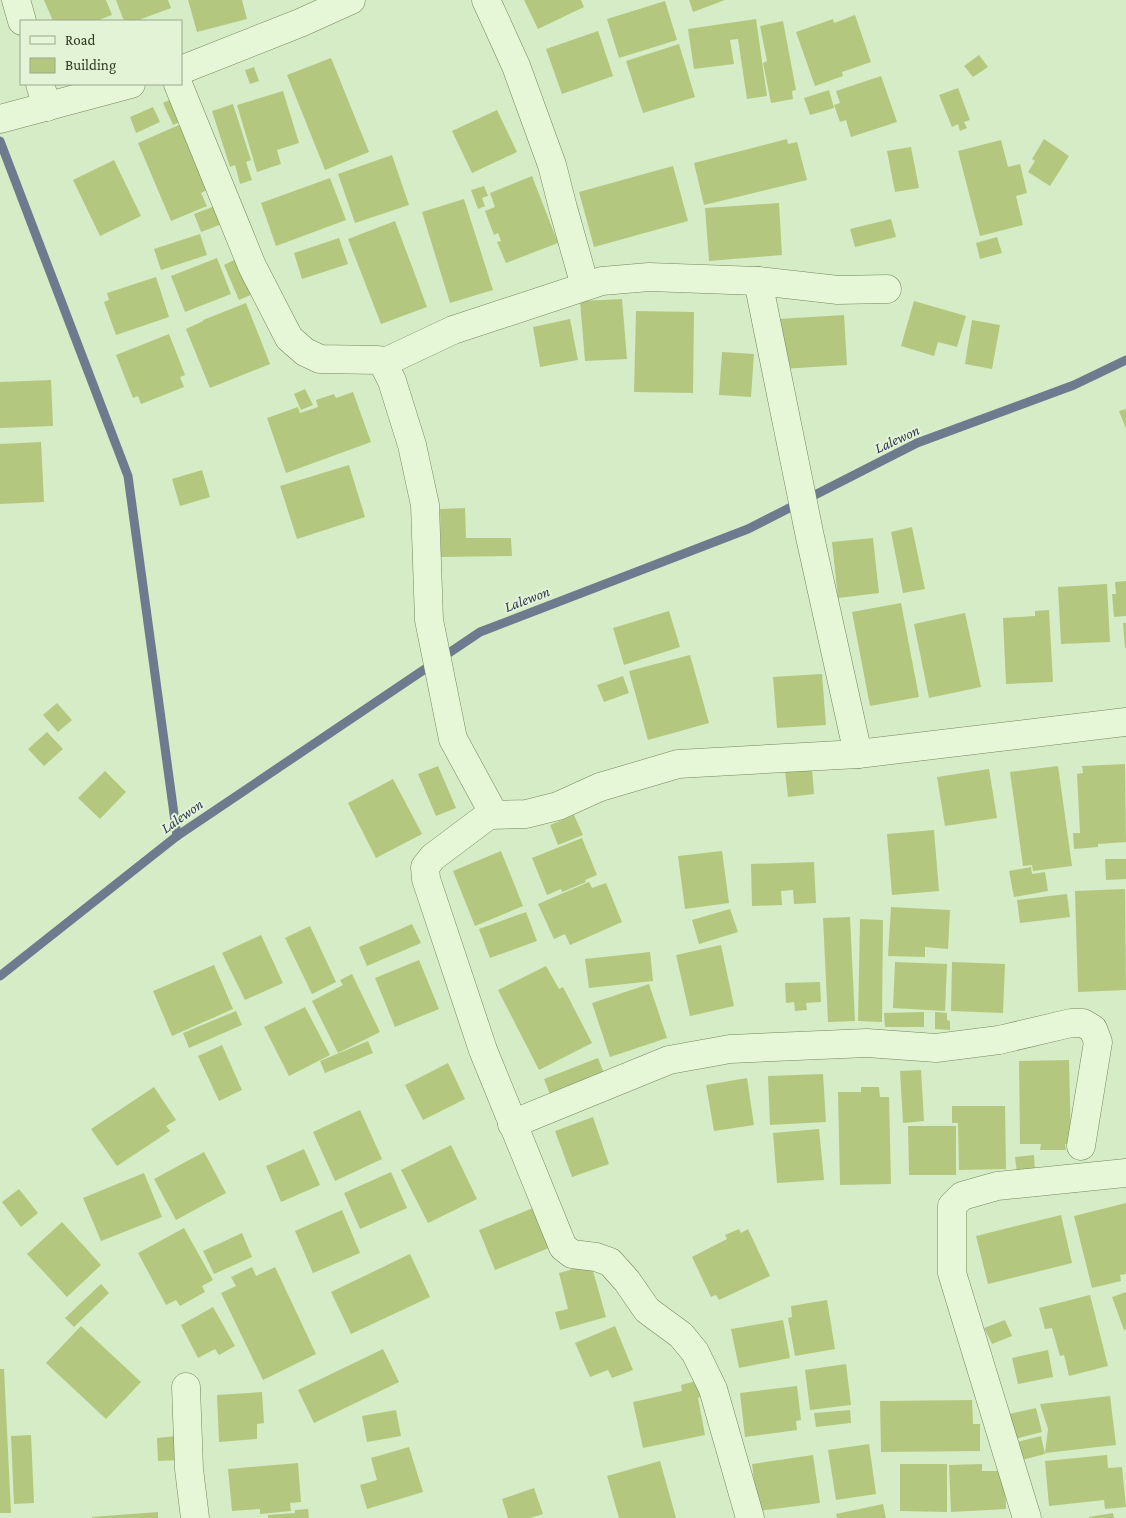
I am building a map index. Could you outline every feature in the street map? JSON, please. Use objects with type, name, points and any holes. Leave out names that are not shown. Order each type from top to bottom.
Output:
[{"type":"street","points":[[16,0],[22,20]]},
{"type":"street","points":[[182,70],[300,23],[352,0]]},
{"type":"street","points":[[486,0],[516,66],[552,165],[585,286]]},
{"type":"street","points":[[0,119],[44,95],[123,85]]},
{"type":"street","points":[[178,85],[252,266],[290,338],[305,352],[320,360],[378,360],[383,364],[392,381],[412,445],[425,505],[429,620],[453,739],[490,807],[489,815]]},
{"type":"street","points":[[383,364],[453,330],[602,281],[649,277],[758,281],[838,290],[887,289]]},
{"type":"street","points":[[758,281],[810,537],[858,754]]},
{"type":"street","points":[[750,1518],[713,1389],[695,1352],[681,1335],[647,1310],[627,1281],[610,1262],[596,1257],[572,1254],[563,1247],[482,1050],[426,880],[425,867],[434,857],[489,815],[526,814],[558,806],[600,787],[678,764],[858,754],[1126,722]]},
{"type":"street","points":[[512,1124],[669,1060],[722,1051],[867,1042],[936,1048],[999,1040],[1071,1023],[1083,1023],[1093,1029],[1098,1042],[1082,1146],[1070,1179]]},
{"type":"street","points":[[1082,1146],[1116,1174]]},
{"type":"street","points":[[1027,1518],[952,1273],[952,1206],[962,1196],[997,1186],[1116,1174]]},
{"type":"street","points":[[186,1387],[189,1468],[195,1518]]},
{"type":"building","points":[[44,0],[106,0],[112,15],[99,20],[53,20]]},
{"type":"building","points":[[116,0],[168,0],[171,8],[139,20],[124,20]]},
{"type":"building","points":[[188,0],[242,0],[247,19],[197,32]]},
{"type":"building","points":[[524,0],[581,0],[584,7],[538,29]]},
{"type":"building","points":[[689,0],[725,0],[693,12]]},
{"type":"building","points":[[665,1],[677,40],[619,58],[607,19]]},
{"type":"building","points":[[855,15],[871,62],[842,72],[843,76],[815,86],[796,32],[833,19],[834,23]]},
{"type":"building","points":[[756,19],[767,96],[747,99],[738,39],[730,40],[734,64],[694,69],[688,29]]},
{"type":"building","points":[[783,21],[796,90],[792,91],[793,99],[771,103],[763,63],[767,61],[760,26]]},
{"type":"building","points":[[598,31],[613,76],[562,94],[546,49]]},
{"type":"building","points":[[679,44],[695,97],[643,113],[626,61]]},
{"type":"building","points":[[979,55],[988,67],[973,77],[964,66]]},
{"type":"building","points":[[331,58],[369,152],[325,170],[287,75]]},
{"type":"building","points":[[254,67],[259,81],[250,84],[245,70]]},
{"type":"building","points":[[881,76],[897,122],[851,137],[846,120],[840,122],[834,105],[840,103],[836,91]]},
{"type":"building","points":[[958,88],[970,120],[964,122],[967,128],[960,131],[958,124],[952,127],[939,95]]},
{"type":"building","points":[[829,90],[834,108],[810,115],[804,98]]},
{"type":"building","points":[[283,91],[299,143],[277,150],[281,164],[257,172],[237,105]]},
{"type":"building","points":[[180,95],[190,118],[173,125],[163,103]]},
{"type":"building","points":[[233,104],[251,160],[246,162],[252,180],[240,184],[235,165],[230,167],[212,111]]},
{"type":"building","points":[[153,107],[160,122],[136,133],[130,117]]},
{"type":"building","points":[[497,110],[517,152],[472,173],[452,131]]},
{"type":"building","points":[[181,124],[209,189],[201,193],[207,206],[171,221],[138,143]]},
{"type":"building","points":[[787,139],[788,144],[797,142],[807,180],[704,205],[694,163]]},
{"type":"building","points":[[1044,139],[1069,156],[1050,186],[1028,172],[1035,161],[1032,159]]},
{"type":"building","points":[[1001,140],[1008,167],[1020,164],[1027,193],[1016,196],[1023,225],[980,236],[958,151]]},
{"type":"building","points":[[911,147],[919,188],[895,192],[887,151]]},
{"type":"building","points":[[392,155],[409,205],[355,223],[338,174]]},
{"type":"building","points":[[114,160],[141,216],[100,236],[73,180]]},
{"type":"building","points":[[673,166],[688,221],[594,247],[579,192]]},
{"type":"building","points":[[532,176],[558,243],[506,263],[497,242],[501,241],[498,233],[494,235],[485,211],[495,207],[490,193]]},
{"type":"building","points":[[330,178],[346,220],[276,246],[261,203]]},
{"type":"building","points":[[484,186],[488,196],[482,198],[485,206],[478,209],[471,190]]},
{"type":"building","points":[[464,199],[493,290],[450,303],[422,212]]},
{"type":"building","points":[[779,203],[782,255],[709,261],[705,208]]},
{"type":"building","points":[[215,206],[222,224],[201,232],[194,214]]},
{"type":"building","points":[[891,219],[896,237],[855,247],[850,229]]},
{"type":"building","points":[[395,221],[427,307],[381,324],[348,239]]},
{"type":"building","points":[[200,234],[207,255],[161,270],[154,249]]},
{"type":"building","points":[[997,237],[1002,253],[980,259],[976,243]]},
{"type":"building","points":[[339,238],[348,264],[302,279],[294,253]]},
{"type":"building","points":[[217,258],[231,294],[185,312],[171,276]]},
{"type":"building","points":[[238,258],[253,294],[239,300],[224,265]]},
{"type":"building","points":[[156,277],[169,317],[116,335],[104,302],[109,300],[107,293]]},
{"type":"building","points":[[622,299],[627,359],[585,361],[580,301]]},
{"type":"building","points":[[914,301],[966,316],[957,347],[938,342],[934,356],[901,346]]},
{"type":"building","points":[[246,303],[270,364],[210,388],[186,329]]},
{"type":"building","points":[[636,311],[694,312],[693,393],[634,392]]},
{"type":"building","points":[[844,315],[847,365],[781,369],[778,319]]},
{"type":"building","points":[[570,319],[578,360],[540,367],[533,327]]},
{"type":"building","points":[[972,320],[1000,325],[992,369],[965,364]]},
{"type":"building","points":[[169,334],[185,375],[180,377],[184,387],[141,404],[138,396],[133,398],[116,355]]},
{"type":"building","points":[[722,352],[754,354],[751,397],[719,395]]},
{"type":"building","points":[[51,380],[53,426],[0,428],[0,382]]},
{"type":"building","points":[[305,389],[313,405],[301,410],[294,394]]},
{"type":"building","points":[[353,392],[371,442],[286,473],[267,418],[298,407],[300,413],[318,407],[316,400],[334,394],[336,398]]},
{"type":"building","points":[[1126,409],[1126,429],[1119,411]]},
{"type":"building","points":[[41,442],[44,502],[0,504],[0,444]]},
{"type":"building","points":[[349,465],[365,517],[297,539],[280,486]]},
{"type":"building","points":[[202,470],[210,497],[180,506],[172,479]]},
{"type":"building","points":[[465,508],[466,538],[511,538],[512,556],[441,557],[440,509]]},
{"type":"building","points":[[912,527],[925,589],[903,593],[891,532]]},
{"type":"building","points":[[873,538],[879,593],[838,598],[832,542]]},
{"type":"building","points":[[1126,581],[1126,616],[1114,617],[1112,594],[1116,594],[1115,582]]},
{"type":"building","points":[[1107,584],[1110,642],[1061,644],[1058,587]]},
{"type":"building","points":[[901,603],[919,697],[870,706],[852,612]]},
{"type":"building","points":[[1049,610],[1053,682],[1006,684],[1003,618],[1035,616],[1035,611]]},
{"type":"building","points":[[669,611],[680,647],[624,665],[613,628]]},
{"type":"building","points":[[965,613],[981,687],[929,698],[914,624]]},
{"type":"building","points":[[1123,623],[1126,623],[1126,648],[1125,648]]},
{"type":"building","points":[[690,655],[709,723],[648,740],[629,671]]},
{"type":"building","points":[[822,674],[826,725],[777,728],[773,677]]},
{"type":"building","points":[[623,676],[629,693],[604,702],[597,685]]},
{"type":"building","points":[[57,703],[72,720],[58,732],[43,715]]},
{"type":"building","points":[[47,732],[63,749],[44,766],[28,749]]},
{"type":"building","points":[[1125,764],[1126,842],[1098,844],[1098,847],[1074,849],[1073,833],[1080,833],[1077,774],[1083,773],[1082,766]]},
{"type":"building","points":[[438,766],[456,808],[436,816],[418,774]]},
{"type":"building","points":[[1058,766],[1072,866],[1033,871],[1032,865],[1023,866],[1010,772]]},
{"type":"building","points":[[812,768],[814,794],[788,797],[785,771]]},
{"type":"building","points":[[989,769],[997,818],[945,826],[937,777]]},
{"type":"building","points":[[105,771],[126,792],[100,819],[78,798]]},
{"type":"building","points":[[393,779],[422,834],[376,858],[348,803]]},
{"type":"building","points":[[574,815],[583,835],[558,845],[550,825]]},
{"type":"building","points":[[934,830],[939,891],[892,895],[887,834]]},
{"type":"building","points":[[582,838],[597,875],[562,892],[561,889],[547,895],[532,858]]},
{"type":"building","points":[[501,851],[523,906],[475,926],[453,871]]},
{"type":"building","points":[[722,851],[729,903],[685,909],[678,856]]},
{"type":"building","points":[[1105,859],[1126,859],[1126,879],[1106,880]]},
{"type":"building","points":[[814,862],[816,903],[794,904],[793,890],[781,891],[782,905],[752,906],[751,864]]},
{"type":"building","points":[[1031,867],[1032,874],[1045,872],[1048,891],[1014,897],[1009,871]]},
{"type":"building","points":[[589,882],[592,888],[606,883],[622,922],[570,945],[565,934],[554,939],[538,904]]},
{"type":"building","points":[[1125,889],[1126,990],[1078,992],[1075,891]]},
{"type":"building","points":[[1067,894],[1070,917],[1020,923],[1017,900]]},
{"type":"building","points":[[891,907],[950,910],[948,949],[925,947],[925,957],[888,956]]},
{"type":"building","points":[[730,909],[738,932],[699,944],[692,920]]},
{"type":"building","points":[[526,912],[537,941],[490,958],[479,929]]},
{"type":"building","points":[[850,917],[855,1021],[828,1022],[823,918]]},
{"type":"building","points":[[860,919],[883,920],[882,1022],[858,1021]]},
{"type":"building","points":[[412,924],[421,943],[367,966],[359,947]]},
{"type":"building","points":[[310,926],[336,982],[312,994],[285,938]]},
{"type":"building","points":[[261,935],[283,983],[245,1000],[222,953]]},
{"type":"building","points":[[721,945],[734,1006],[690,1016],[676,955]]},
{"type":"building","points":[[650,952],[653,981],[589,988],[585,959]]},
{"type":"building","points":[[419,960],[439,1009],[395,1027],[375,978]]},
{"type":"building","points":[[895,962],[947,964],[945,1011],[893,1008]]},
{"type":"building","points":[[952,962],[1005,964],[1003,1013],[951,1011]]},
{"type":"building","points":[[214,965],[233,1009],[172,1036],[153,991]]},
{"type":"building","points":[[546,966],[559,989],[563,987],[592,1043],[539,1070],[498,990]]},
{"type":"building","points":[[352,974],[380,1032],[338,1053],[312,1001],[343,985],[340,980]]},
{"type":"building","points":[[820,982],[821,1002],[806,1003],[807,1010],[795,1011],[794,1002],[786,1003],[785,983]]},
{"type":"building","points":[[649,984],[667,1038],[610,1057],[592,1003]]},
{"type":"building","points":[[305,1007],[330,1055],[289,1076],[264,1027]]},
{"type":"building","points":[[236,1011],[242,1025],[189,1048],[183,1033]]},
{"type":"building","points":[[924,1012],[924,1027],[885,1027],[884,1013]]},
{"type":"building","points":[[935,1012],[947,1013],[947,1020],[950,1021],[950,1030],[935,1029]]},
{"type":"building","points":[[368,1041],[373,1053],[325,1073],[320,1061]]},
{"type":"building","points":[[222,1045],[242,1090],[219,1101],[198,1056]]},
{"type":"building","points":[[598,1058],[605,1076],[551,1097],[544,1079]]},
{"type":"building","points":[[1069,1060],[1071,1144],[1065,1144],[1066,1150],[1040,1150],[1041,1144],[1020,1144],[1019,1061]]},
{"type":"building","points":[[448,1063],[465,1099],[423,1120],[405,1085]]},
{"type":"building","points":[[921,1070],[924,1121],[903,1123],[900,1071]]},
{"type":"building","points":[[823,1074],[826,1122],[770,1125],[768,1076]]},
{"type":"building","points":[[747,1078],[754,1125],[714,1131],[706,1085]]},
{"type":"building","points":[[154,1087],[176,1120],[166,1126],[170,1131],[117,1166],[91,1129]]},
{"type":"building","points":[[861,1087],[879,1087],[880,1097],[889,1097],[891,1184],[840,1185],[838,1092],[861,1092]]},
{"type":"building","points":[[952,1106],[1005,1106],[1006,1169],[959,1170],[958,1123],[952,1123]]},
{"type":"building","points":[[360,1110],[382,1159],[335,1181],[313,1132]]},
{"type":"building","points":[[593,1117],[609,1164],[572,1177],[555,1131]]},
{"type":"building","points":[[908,1126],[956,1126],[956,1175],[909,1175]]},
{"type":"building","points":[[819,1129],[824,1180],[777,1183],[773,1133]]},
{"type":"building","points":[[451,1145],[477,1199],[428,1223],[401,1170]]},
{"type":"building","points":[[304,1149],[320,1185],[281,1202],[266,1166]]},
{"type":"building","points":[[204,1152],[226,1193],[176,1220],[154,1179]]},
{"type":"building","points":[[1034,1155],[1035,1171],[1017,1173],[1015,1157]]},
{"type":"building","points":[[391,1172],[407,1208],[360,1229],[344,1193]]},
{"type":"building","points":[[144,1173],[162,1217],[101,1241],[83,1198]]},
{"type":"building","points":[[19,1189],[38,1213],[21,1227],[2,1202]]},
{"type":"building","points":[[1126,1203],[1126,1274],[1120,1275],[1121,1281],[1092,1288],[1074,1216]]},
{"type":"building","points":[[533,1208],[549,1248],[495,1270],[479,1230]]},
{"type":"building","points":[[342,1210],[360,1253],[313,1273],[295,1231]]},
{"type":"building","points":[[1061,1215],[1072,1263],[988,1284],[976,1236]]},
{"type":"building","points":[[62,1222],[101,1265],[67,1297],[27,1254]]},
{"type":"building","points":[[184,1228],[213,1280],[202,1286],[205,1292],[180,1306],[176,1300],[166,1305],[138,1253]]},
{"type":"building","points":[[739,1229],[741,1233],[748,1229],[770,1276],[719,1300],[716,1295],[711,1297],[692,1257],[727,1239],[725,1235]]},
{"type":"building","points":[[242,1233],[252,1257],[214,1274],[203,1251]]},
{"type":"building","points":[[410,1254],[430,1297],[351,1334],[331,1292]]},
{"type":"building","points":[[591,1264],[606,1317],[560,1330],[555,1312],[568,1309],[559,1273]]},
{"type":"building","points":[[252,1267],[256,1276],[275,1267],[316,1354],[263,1380],[221,1293],[236,1286],[231,1277]]},
{"type":"building","points":[[101,1284],[109,1293],[74,1327],[65,1318]]},
{"type":"building","points":[[1126,1292],[1126,1329],[1124,1330],[1112,1297]]},
{"type":"building","points":[[1090,1295],[1108,1366],[1069,1376],[1064,1355],[1060,1356],[1052,1328],[1045,1329],[1039,1308]]},
{"type":"building","points":[[827,1300],[835,1349],[795,1356],[788,1318],[792,1317],[791,1306]]},
{"type":"building","points":[[213,1307],[235,1346],[219,1355],[215,1349],[198,1358],[181,1325]]},
{"type":"building","points":[[783,1320],[790,1358],[739,1368],[731,1329]]},
{"type":"building","points":[[1005,1320],[1012,1336],[992,1344],[984,1328]]},
{"type":"building","points":[[81,1326],[141,1382],[106,1419],[46,1363]]},
{"type":"building","points":[[615,1326],[633,1370],[612,1378],[608,1370],[590,1377],[575,1343]]},
{"type":"building","points":[[383,1349],[399,1382],[314,1423],[298,1390]]},
{"type":"building","points":[[1048,1350],[1053,1377],[1018,1384],[1012,1358]]},
{"type":"building","points":[[846,1364],[851,1405],[810,1410],[805,1370]]},
{"type":"building","points":[[0,1369],[4,1369],[11,1513],[0,1513]]},
{"type":"building","points":[[696,1381],[705,1435],[643,1448],[633,1402],[682,1391],[681,1385]]},
{"type":"building","points":[[797,1386],[801,1420],[796,1421],[797,1430],[745,1437],[740,1393]]},
{"type":"building","points":[[262,1392],[264,1423],[257,1424],[257,1439],[219,1442],[217,1395]]},
{"type":"building","points":[[1110,1396],[1116,1445],[1045,1453],[1048,1429],[1040,1404]]},
{"type":"building","points":[[972,1400],[973,1424],[980,1424],[980,1451],[881,1452],[880,1401]]},
{"type":"building","points":[[1036,1408],[1042,1432],[1015,1439],[1009,1414]]},
{"type":"building","points":[[396,1410],[401,1436],[367,1442],[362,1416]]},
{"type":"building","points":[[850,1410],[851,1423],[816,1427],[814,1413]]},
{"type":"building","points":[[31,1435],[34,1503],[14,1504],[11,1436]]},
{"type":"building","points":[[176,1436],[178,1460],[158,1461],[157,1438]]},
{"type":"building","points":[[1041,1436],[1045,1454],[1022,1460],[1017,1442]]},
{"type":"building","points":[[869,1444],[876,1494],[836,1500],[828,1450]]},
{"type":"building","points":[[409,1447],[423,1492],[367,1509],[360,1485],[377,1480],[371,1458]]},
{"type":"building","points":[[813,1455],[820,1503],[758,1511],[752,1464]]},
{"type":"building","points":[[1107,1455],[1108,1468],[1122,1467],[1126,1507],[1105,1509],[1104,1500],[1049,1506],[1045,1461]]},
{"type":"building","points":[[660,1461],[676,1518],[619,1518],[607,1476]]},
{"type":"building","points":[[298,1463],[301,1502],[290,1503],[291,1511],[260,1514],[260,1509],[232,1511],[228,1469]]},
{"type":"building","points":[[900,1464],[947,1464],[947,1512],[900,1511]]},
{"type":"building","points":[[982,1464],[982,1471],[1005,1471],[1006,1509],[951,1512],[949,1465]]},
{"type":"building","points":[[534,1488],[543,1514],[530,1518],[508,1518],[502,1499]]},
{"type":"building","points":[[883,1504],[886,1518],[837,1518],[836,1514]]},
{"type":"building","points":[[308,1509],[309,1518],[268,1518],[268,1515],[295,1513],[295,1510]]},
{"type":"building","points":[[158,1512],[158,1518],[92,1518],[92,1517]]},
{"type":"building","points":[[1113,1513],[1114,1518],[1089,1518],[1089,1517]]},
{"type":"waterway","points":[[0,141],[128,476],[177,836]]},
{"type":"waterway","name":"Lalewon","points":[[0,976],[177,836],[480,632],[748,529],[917,443],[1074,385],[1126,360]]}]
